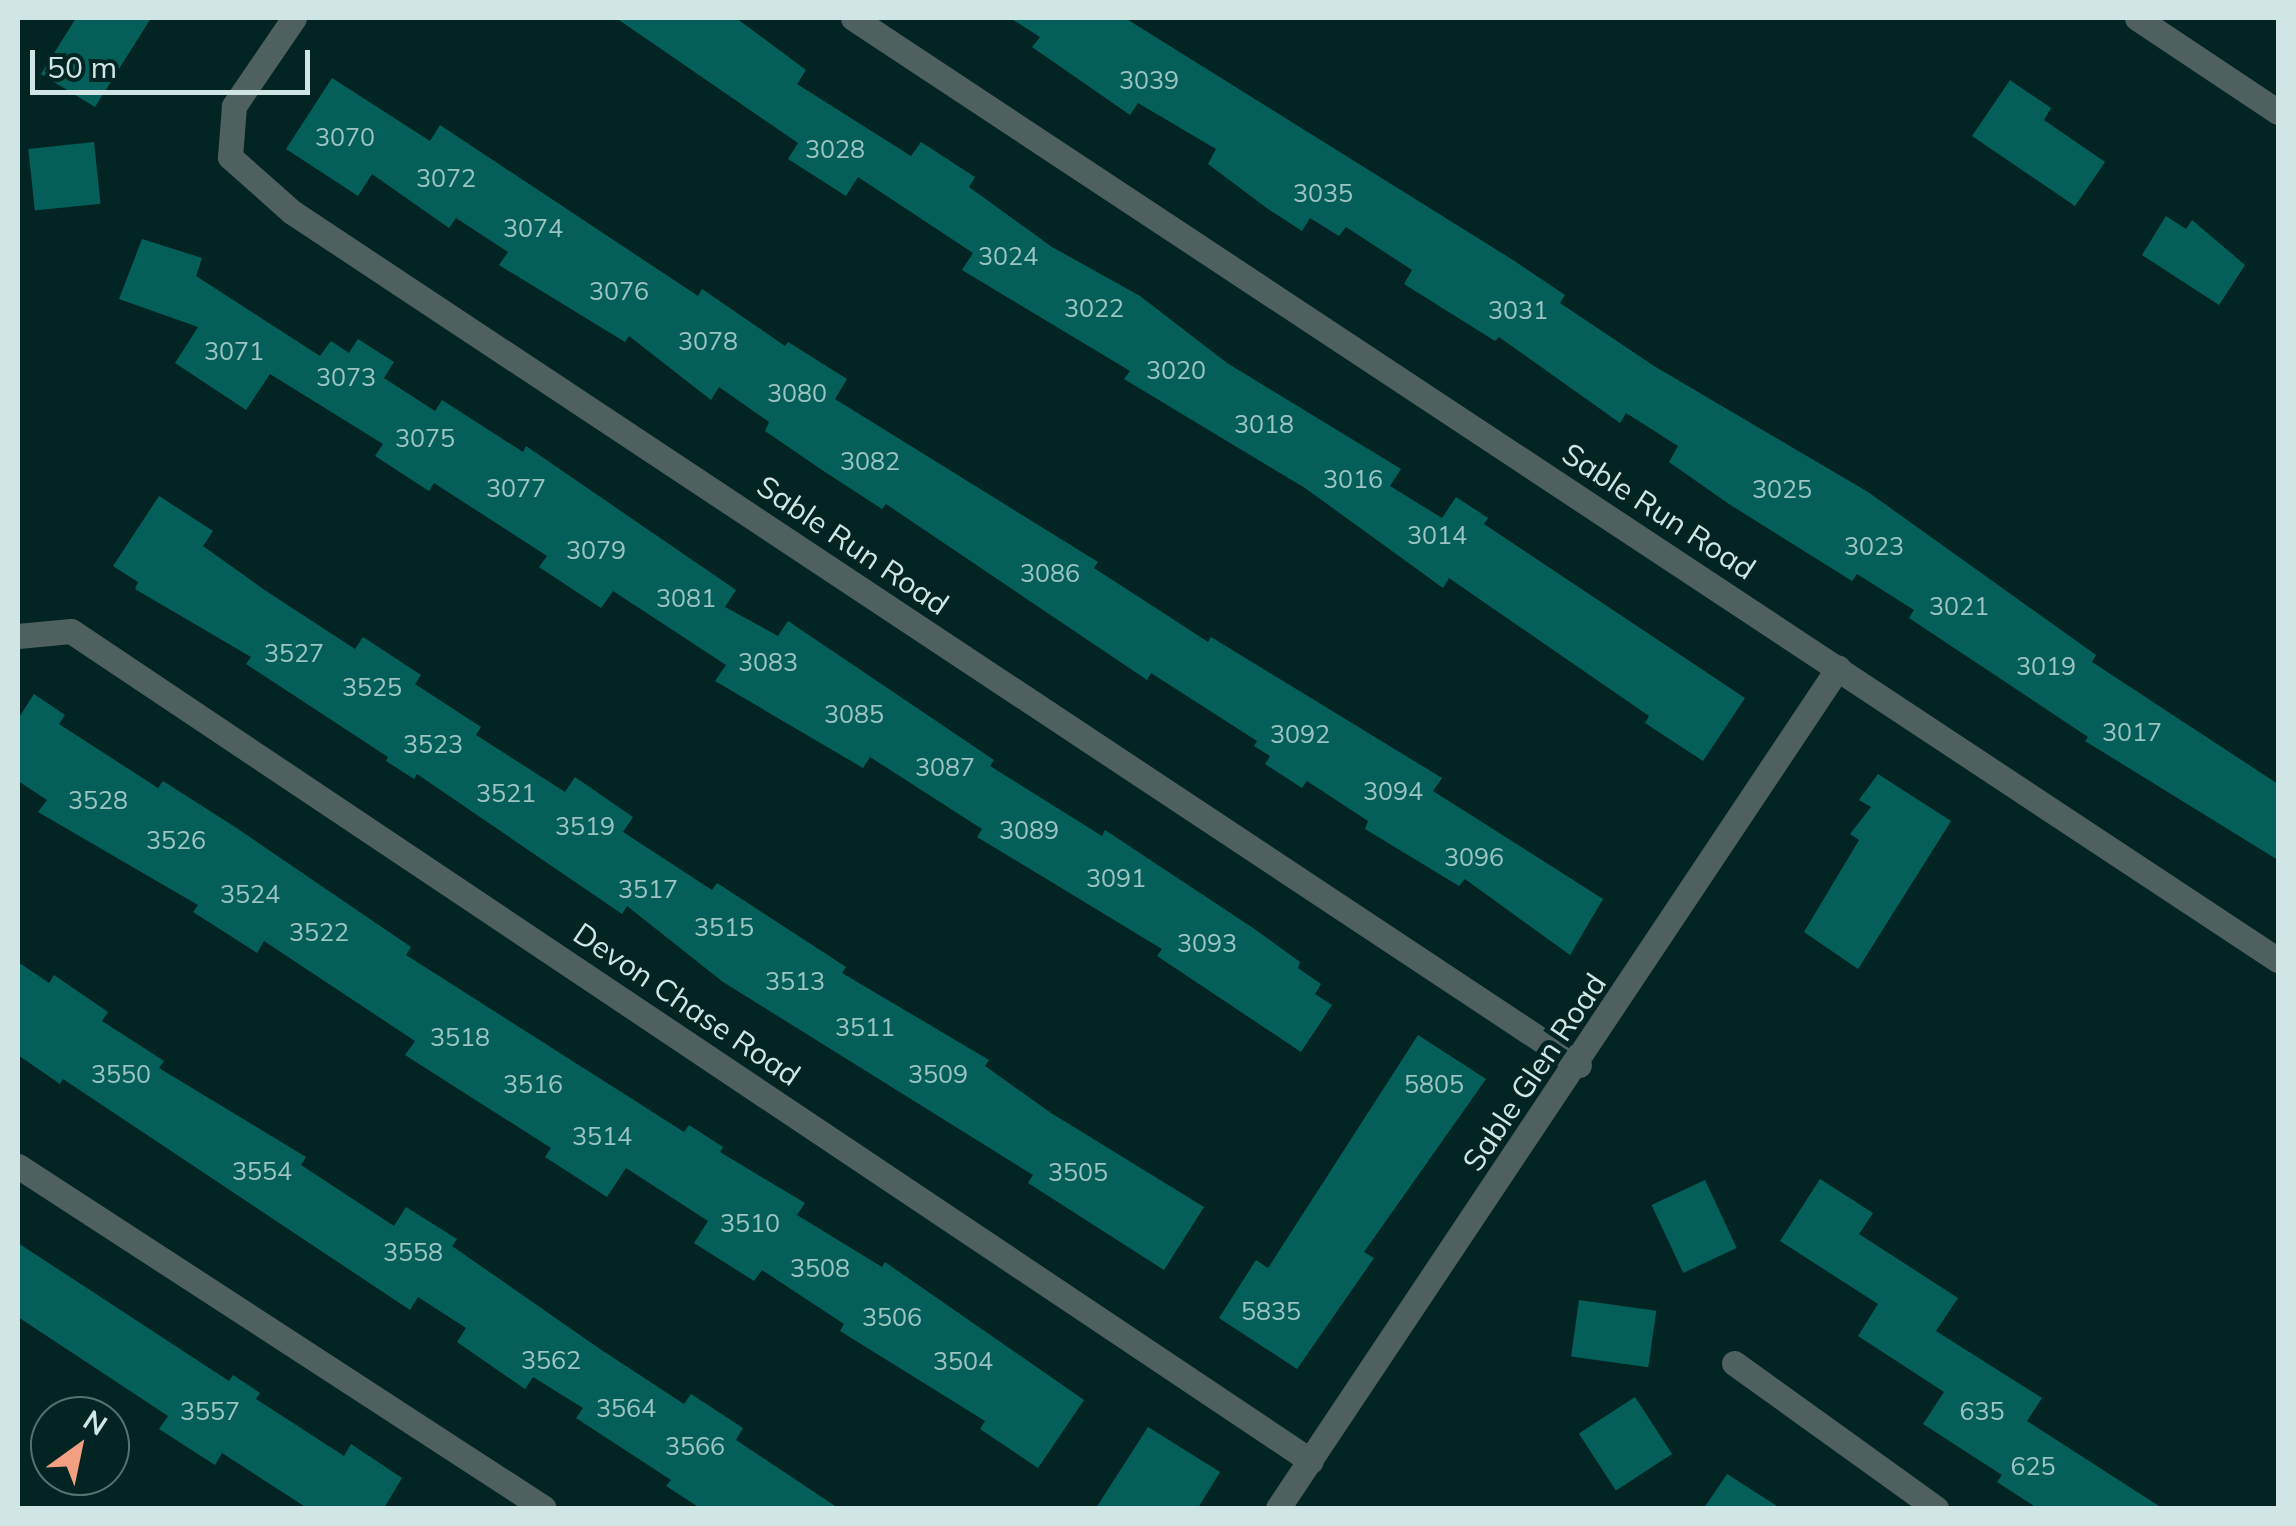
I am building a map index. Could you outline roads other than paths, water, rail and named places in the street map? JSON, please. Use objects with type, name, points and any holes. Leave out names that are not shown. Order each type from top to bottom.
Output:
[{"type":"street","name":"Sable Run Road","points":[[294,18],[234,106],[230,157],[292,212],[1579,1065]]},
{"type":"street","name":"Sable Run Road","points":[[854,18],[2278,960]]},
{"type":"street","points":[[2137,18],[2278,112]]},
{"type":"street","name":"Devon Chase Road","points":[[18,636],[71,631],[1310,1461]]},
{"type":"street","name":"Sable Glen Road","points":[[1278,1508],[1579,1065],[1838,668]]},
{"type":"street","points":[[18,1166],[544,1508]]},
{"type":"street","points":[[1734,1363],[1936,1508]]}]
